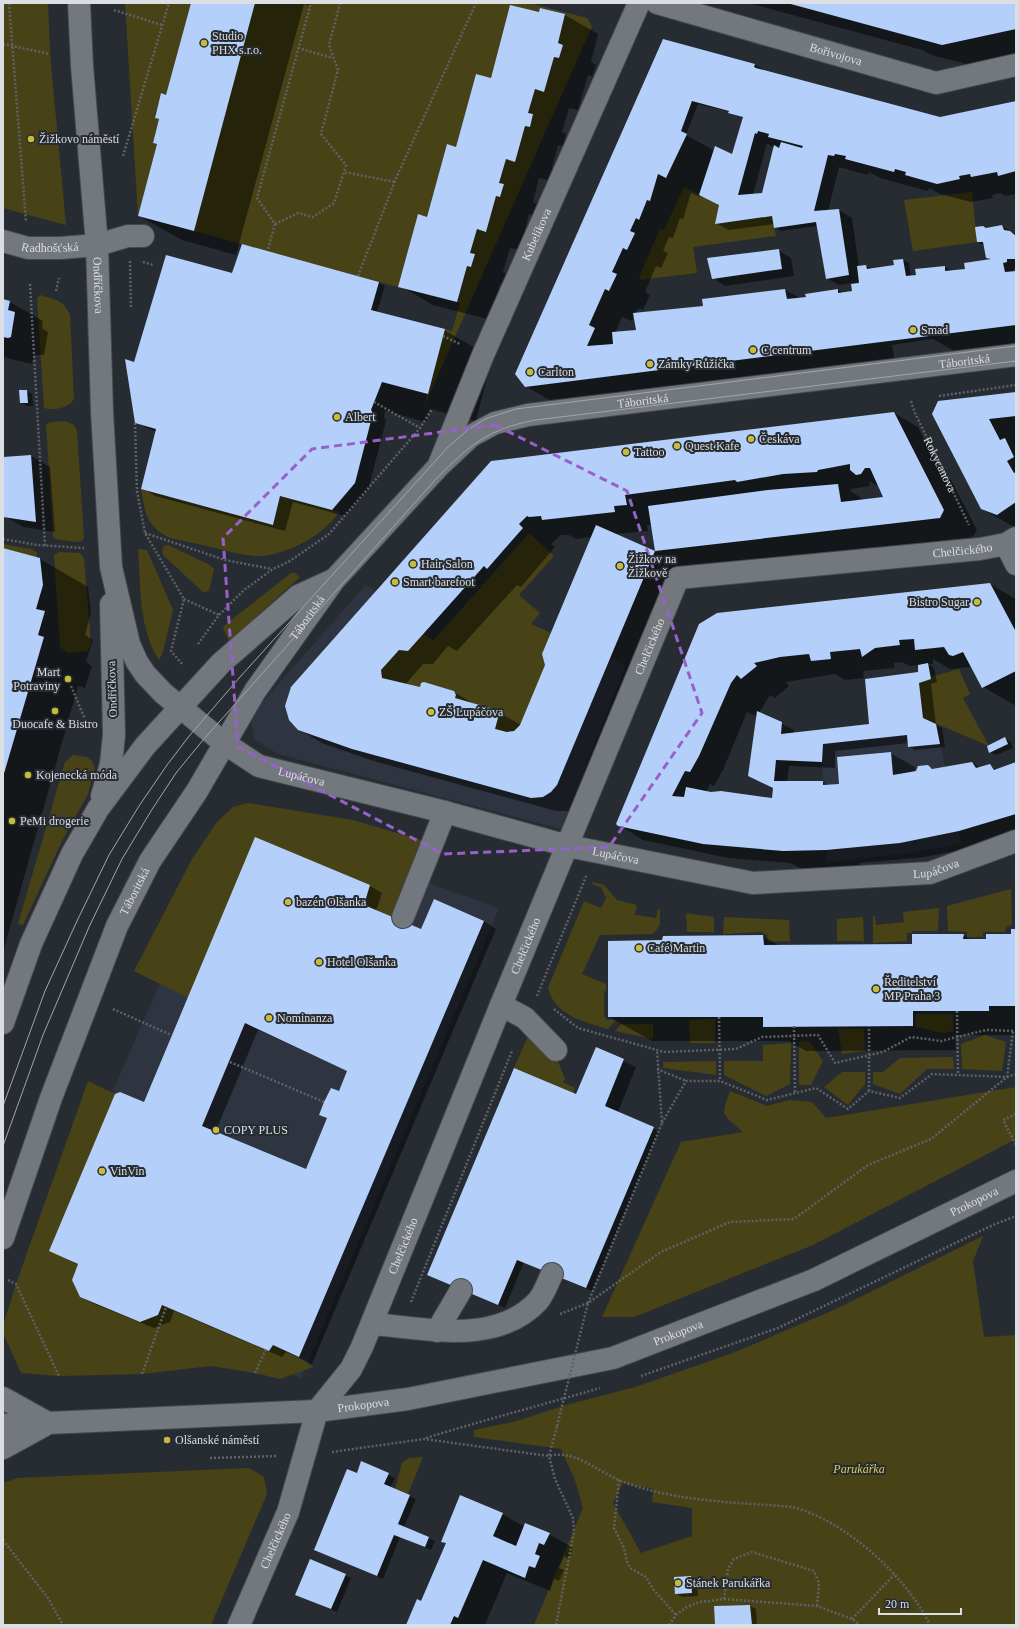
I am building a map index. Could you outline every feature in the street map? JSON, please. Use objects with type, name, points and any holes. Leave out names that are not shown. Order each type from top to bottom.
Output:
[{"type":"street","name":"Ondříčkova","points":[[79,3],[82,66],[97,245],[102,412],[111,567],[111,646],[114,735],[111,764],[98,809]]},
{"type":"street","name":"Kubelíkova","points":[[438,467],[483,355],[639,3]]},
{"type":"street","name":"Bořivojova","points":[[658,3],[936,83],[1016,65]]},
{"type":"street","name":"Radhošťská","points":[[3,242],[28,248],[60,248],[97,245],[128,236],[144,236]]},
{"type":"street","name":"Táboritská","points":[[3,1238],[50,1098],[117,926],[150,861],[197,791],[255,691],[334,580],[438,467],[471,436],[495,424],[528,415],[1016,355]]},
{"type":"street","points":[[1011,541],[1016,564]]},
{"type":"street","name":"Chelčického","points":[[238,1625],[288,1512],[317,1410],[351,1369],[372,1324],[510,982],[568,846],[678,578],[980,549],[1011,541]]},
{"type":"street","name":"Ondříčkova","points":[[111,567],[129,644],[136,662],[154,685],[224,743]]},
{"type":"street","name":"Táboritská","points":[[3,1023],[31,944],[72,854],[98,809],[145,746],[224,660],[298,596],[334,580]]},
{"type":"street","name":"Lupáčova","points":[[224,743],[259,766],[445,812],[568,846],[753,883],[930,873],[1016,841]]},
{"type":"street","points":[[403,916],[445,812]]},
{"type":"street","points":[[501,1005],[525,1018],[556,1050]]},
{"type":"street","name":"Prokopova","points":[[317,1410],[408,1399],[613,1358],[814,1280],[1016,1181]]},
{"type":"street","points":[[372,1324],[437,1331],[489,1328],[510,1321],[521,1315],[538,1300],[552,1274]]},
{"type":"street","points":[[437,1331],[461,1290]]},
{"type":"street","points":[[3,1398],[48,1423]]},
{"type":"street","points":[[3,1424],[317,1410]]},
{"type":"street","points":[[3,1448],[48,1423]]},
{"type":"path","points":[[9,3],[28,248]]},
{"type":"path","points":[[123,156],[169,3]]},
{"type":"path","points":[[275,224],[257,198],[311,3]]},
{"type":"path","points":[[268,249],[275,224],[298,213],[313,217],[334,203],[344,172],[346,165],[321,134],[338,70],[329,45],[340,3]]},
{"type":"path","points":[[358,276],[395,182],[476,3]]},
{"type":"path","points":[[114,10],[162,25]]},
{"type":"path","points":[[3,44],[50,54]]},
{"type":"path","points":[[298,48],[333,58]]},
{"type":"path","points":[[344,172],[395,182]]},
{"type":"path","points":[[131,307],[130,259],[153,265]]},
{"type":"path","points":[[56,291],[59,278]]},
{"type":"path","points":[[30,284],[45,546]]},
{"type":"path","points":[[443,336],[449,339]]},
{"type":"path","points":[[459,352],[462,345]]},
{"type":"path","points":[[938,396],[1016,385]]},
{"type":"path","name":"Rokycanova","points":[[911,401],[918,420],[970,528]]},
{"type":"path","points":[[374,402],[420,428]]},
{"type":"path","points":[[198,644],[219,615],[244,590],[273,569],[301,554],[329,534],[420,428],[436,404]]},
{"type":"path","points":[[135,423],[137,491],[145,533],[184,599],[219,615]]},
{"type":"path","points":[[145,533],[225,560],[273,569]]},
{"type":"path","points":[[3,538],[45,546],[87,549]]},
{"type":"path","points":[[183,665],[171,651],[184,599]]},
{"type":"path","points":[[71,686],[89,729]]},
{"type":"path","points":[[401,1326],[525,1018],[537,995],[589,870]]},
{"type":"path","points":[[510,982],[537,995],[543,1000]]},
{"type":"path","points":[[549,1005],[578,1028],[664,1052],[736,1049],[762,1037],[818,1035],[836,1063],[883,1052],[911,1037],[941,1041],[986,1030],[1014,1031],[1007,1077],[931,1139],[868,1165],[794,1218],[730,1222],[661,1252],[588,1303]]},
{"type":"path","points":[[111,1008],[170,1035]]},
{"type":"path","points":[[957,1011],[958,1075]]},
{"type":"path","points":[[719,1017],[720,1081]]},
{"type":"path","points":[[794,1026],[795,1093]]},
{"type":"path","points":[[657,1069],[686,1080],[720,1081],[767,1100],[816,1088],[848,1109],[868,1091],[869,1026]]},
{"type":"path","points":[[656,1050],[662,1123]]},
{"type":"path","points":[[230,1062],[324,1102]]},
{"type":"path","points":[[868,1091],[900,1098],[932,1074],[1007,1077],[1016,1074]]},
{"type":"path","points":[[556,1625],[574,1532],[573,1518],[555,1479],[549,1456],[588,1303],[662,1123],[686,1080]]},
{"type":"path","points":[[1016,1114],[1003,1120],[1016,1146]]},
{"type":"path","points":[[8,1280],[16,1284],[59,1376]]},
{"type":"path","points":[[142,1374],[166,1307]]},
{"type":"path","points":[[255,1373],[266,1349]]},
{"type":"path","points":[[210,1458],[303,1456],[424,1439],[472,1423],[512,1414]]},
{"type":"path","points":[[424,1439],[549,1456],[559,1454],[589,1463],[619,1480],[662,1493],[792,1507],[820,1516],[835,1524],[857,1540],[894,1575],[917,1602],[930,1625]]},
{"type":"path","points":[[619,1480],[614,1528],[624,1548],[627,1562],[630,1568],[646,1577],[653,1589],[676,1615]]},
{"type":"path","points":[[3,1540],[48,1598],[63,1625]]},
{"type":"path","points":[[724,1599],[728,1569],[734,1559],[752,1552],[814,1571],[819,1583],[817,1606]]},
{"type":"path","points":[[852,1619],[894,1575]]},
{"type":"path","points":[[669,1625],[676,1615],[685,1608],[700,1602],[724,1599],[817,1606],[852,1619],[860,1625]]},
{"type":"highlighted area","points":[[495,425],[627,491],[702,713],[609,847],[443,854],[238,747],[223,538],[312,449]]},
{"type":"shaded area","name":"ZŠ Lupáčova","points":[[366,585],[433,641],[462,608],[530,624],[610,658],[625,666],[561,829],[278,754],[254,739],[252,717],[258,707]]},
{"type":"shaded area","points":[[923,718],[936,724],[959,831],[960,844],[910,853],[827,862],[822,762],[823,730]]},
{"type":"shaded area","points":[[234,814],[499,908],[301,1378],[26,1289]]},
{"type":"green space","name":"Žižkovo náměstí","points":[[3,3],[48,3],[50,54],[66,225],[3,208]]},
{"type":"green space","points":[[125,3],[191,3],[166,95],[161,93],[155,115],[155,118],[159,119],[153,143],[157,144],[138,216]]},
{"type":"green space","points":[[255,3],[529,3],[587,18],[592,26],[424,407],[445,329],[452,331],[460,303],[457,302],[467,266],[472,267],[475,255],[470,253],[477,229],[486,231],[496,196],[500,197],[504,185],[499,183],[506,159],[515,162],[525,126],[530,127],[533,114],[528,113],[535,89],[544,92],[554,57],[559,58],[563,45],[558,43],[565,14],[541,8],[539,12],[510,5],[491,78],[476,74],[456,147],[447,144],[427,217],[418,214],[398,287],[194,231]]},
{"type":"green space","points":[[684,187],[719,204],[722,203],[715,223],[772,216],[776,236],[693,247],[697,273],[639,280],[660,229],[664,230]]},
{"type":"green space","points":[[972,192],[977,242],[913,251],[904,200]]},
{"type":"green space","points":[[40,295],[54,299],[61,303],[70,315],[74,399],[65,407],[56,409],[44,408],[37,298]]},
{"type":"green space","points":[[65,421],[74,425],[77,431],[84,538],[82,541],[77,542],[55,539],[53,536],[46,424]]},
{"type":"green space","points":[[141,489],[273,524],[280,496],[339,512],[325,528],[306,542],[273,554],[263,556],[245,555],[170,538],[162,534],[151,524],[148,518]]},
{"type":"green space","points":[[529,533],[554,556],[519,595],[540,613],[531,624],[551,633],[542,654],[545,665],[520,725],[515,730],[509,732],[495,729],[499,714],[498,710],[455,698],[456,695],[454,691],[424,682],[421,683],[420,687],[382,678],[381,670],[399,650],[408,651],[423,633],[433,641]]},
{"type":"green space","points":[[3,544],[31,549],[37,552],[37,558],[3,548]]},
{"type":"green space","points":[[168,545],[210,565],[214,569],[209,591],[203,592],[164,556],[162,552],[164,546]]},
{"type":"green space","points":[[138,549],[147,550],[173,610],[163,652],[159,660],[152,648],[144,620],[140,592]]},
{"type":"green space","points":[[59,552],[80,553],[84,558],[91,645],[87,651],[68,653],[60,647],[54,555]]},
{"type":"green space","points":[[291,573],[295,573],[300,577],[229,641],[223,628],[225,625]]},
{"type":"green space","points":[[959,669],[970,694],[963,698],[989,746],[923,718],[919,683],[931,679],[931,677]]},
{"type":"green space","points":[[73,755],[87,757],[92,761],[95,769],[88,794],[62,841],[23,925],[18,924],[65,762]]},
{"type":"green space","points":[[248,803],[353,820],[421,840],[390,917],[364,905],[370,885],[188,998],[134,971],[192,859],[217,822],[233,807]]},
{"type":"green space","points":[[593,882],[604,885],[617,900],[637,905],[635,915],[656,918],[658,909],[660,909],[660,925],[653,934],[600,935],[582,974],[606,984],[606,991],[604,991],[604,1017],[606,1017],[606,1020],[616,1020],[608,1029],[590,1024],[564,1011],[552,998],[548,988],[584,901],[601,908],[606,898],[601,887],[592,884]]},
{"type":"green space","points":[[1011,889],[1012,925],[1006,927],[1005,932],[983,932],[983,937],[967,937],[967,932],[948,931],[947,906]]},
{"type":"green space","points":[[939,908],[938,931],[912,931],[912,933],[907,933],[907,941],[873,943],[873,916],[875,916],[876,925],[904,922],[903,912]]},
{"type":"green space","points":[[686,913],[714,917],[714,934],[713,932],[687,932]]},
{"type":"green space","points":[[724,917],[789,920],[790,943],[788,941],[768,942],[767,934],[762,932],[723,934]]},
{"type":"green space","points":[[863,917],[864,943],[862,941],[837,941],[837,919]]},
{"type":"green space","points":[[916,1014],[953,1014],[953,1031],[943,1033],[916,1027]]},
{"type":"green space","points":[[715,1019],[715,1043],[690,1043],[689,1020]]},
{"type":"green space","points":[[621,1024],[653,1024],[653,1039],[615,1031]]},
{"type":"green space","points":[[838,1029],[864,1029],[865,1051],[842,1054]]},
{"type":"green space","points":[[529,1034],[554,1051],[565,1079],[563,1082],[575,1088],[573,1093],[514,1068]]},
{"type":"green space","points":[[985,1035],[1006,1042],[1002,1071],[962,1069],[961,1044]]},
{"type":"green space","points":[[809,1041],[823,1061],[811,1085],[799,1085],[799,1042]]},
{"type":"green space","points":[[791,1043],[790,1084],[766,1096],[724,1075],[724,1061],[763,1061],[763,1045]]},
{"type":"green space","points":[[953,1057],[954,1069],[927,1069],[900,1094],[873,1084],[873,1072],[883,1072],[900,1058]]},
{"type":"green space","points":[[716,1061],[716,1075],[663,1068],[663,1062]]},
{"type":"green space","points":[[842,1072],[865,1072],[865,1084],[848,1105],[824,1087]]},
{"type":"green space","points":[[88,1081],[115,1094],[78,1264],[72,1280],[80,1297],[140,1321],[162,1305],[269,1351],[273,1345],[299,1357],[313,1367],[280,1379],[255,1373],[211,1366],[142,1374],[59,1376],[21,1373],[3,1333],[3,1326],[16,1284]]},
{"type":"green space","points":[[1016,1087],[1016,1139],[813,1245],[634,1317],[602,1317],[681,1142],[743,1132],[728,1119],[724,1113],[730,1091],[767,1106],[790,1100],[812,1102],[826,1118]]},
{"type":"green space","name":"Parukářka","points":[[983,1236],[973,1261],[984,1337],[1016,1335],[1016,1625],[752,1625],[750,1605],[714,1606],[715,1625],[534,1625],[583,1508],[575,1480],[561,1449],[474,1437],[474,1430],[513,1422],[570,1404],[635,1387],[733,1353],[836,1309]],"holes":[[[623,1483],[653,1489],[652,1502],[692,1508],[692,1536],[641,1553],[613,1503]]]},
{"type":"green space","points":[[423,1457],[408,1494],[395,1489],[402,1463],[409,1458]]},
{"type":"green space","points":[[249,1468],[264,1477],[267,1494],[211,1625],[3,1625],[3,1483],[17,1478]]},
{"type":"building","points":[[191,3],[255,3],[194,231],[138,216],[157,144],[153,143],[159,119],[155,118],[161,93],[166,95]]},
{"type":"building","points":[[787,3],[1016,3],[1016,29],[942,45]]},
{"type":"building","points":[[510,5],[539,12],[540,8],[565,14],[558,43],[563,45],[559,58],[554,57],[544,92],[535,89],[528,113],[533,114],[530,127],[525,126],[515,162],[506,159],[499,183],[504,184],[500,197],[496,196],[486,232],[477,229],[470,253],[475,254],[471,267],[467,266],[457,302],[398,287],[418,214],[427,217],[447,144],[456,147],[476,74],[491,78]]},
{"type":"building","points":[[663,39],[755,64],[754,67],[756,68],[940,117],[1016,101],[1016,171],[998,176],[997,172],[971,177],[970,174],[959,176],[960,179],[937,184],[905,175],[906,172],[895,169],[894,172],[845,159],[846,156],[835,154],[834,156],[828,155],[814,211],[839,209],[849,275],[826,279],[816,222],[774,228],[772,216],[715,224],[719,205],[699,195],[715,146],[732,154],[743,117],[728,113],[729,111],[692,101],[681,131],[687,134],[666,178],[658,174],[650,201],[647,200],[639,220],[636,218],[630,231],[635,233],[627,250],[623,248],[612,272],[617,274],[609,291],[605,289],[589,325],[595,328],[587,346],[613,344],[612,332],[636,330],[633,313],[703,306],[702,299],[785,289],[787,299],[806,297],[805,294],[838,289],[838,293],[852,291],[851,284],[859,283],[857,266],[866,265],[867,269],[894,265],[893,260],[903,259],[906,276],[916,275],[915,269],[945,266],[945,271],[965,269],[964,263],[991,259],[986,258],[983,242],[977,242],[975,227],[983,226],[986,228],[1002,225],[1004,230],[1010,231],[1016,236],[1016,257],[1015,259],[1007,259],[1007,262],[1003,263],[1005,272],[1016,271],[1016,325],[525,387],[515,374]],"holes":[[[758,131],[769,134],[768,137],[803,146],[802,148],[781,142],[779,148],[774,145],[762,193],[738,195],[755,133],[757,134]]]},
{"type":"building","points":[[242,244],[379,282],[371,310],[445,329],[428,394],[382,382],[371,410],[373,413],[355,483],[332,510],[280,496],[273,525],[141,489],[156,429],[135,423],[125,359],[134,362],[166,255],[232,273]]},
{"type":"building","points":[[779,249],[782,269],[712,279],[707,258]]},
{"type":"building","points":[[3,299],[10,301],[8,310],[15,312],[11,337],[8,338],[3,337]]},
{"type":"building","points":[[19,390],[27,390],[28,403],[20,403]]},
{"type":"building","points":[[1016,392],[1016,416],[989,419],[1000,440],[1005,438],[1014,457],[1007,461],[1014,473],[1016,472],[1016,502],[997,515],[981,509],[932,414],[938,401]]},
{"type":"building","points":[[894,412],[944,510],[940,518],[655,551],[557,785],[551,792],[543,797],[531,798],[352,749],[298,730],[289,720],[285,706],[291,687],[491,461]],"holes":[[[850,464],[850,470],[856,475],[861,474],[865,468],[870,468],[883,497],[841,502],[838,484],[768,490],[648,506],[655,551],[596,525],[542,654],[545,665],[520,725],[514,731],[507,732],[495,729],[499,714],[497,710],[455,698],[456,695],[454,691],[424,682],[421,683],[420,687],[382,678],[381,670],[399,650],[408,651],[484,566],[487,569],[523,528],[519,524],[527,516],[541,516],[542,520],[615,512],[614,506],[627,505],[625,495],[735,480],[737,482],[783,474],[817,472],[818,470]]]},
{"type":"building","points":[[31,455],[36,522],[3,517],[3,457]]},
{"type":"building","points":[[3,548],[40,558],[43,585],[36,609],[45,611],[38,635],[44,637],[3,777]]},
{"type":"building","points":[[990,583],[1016,632],[1016,671],[982,688],[963,652],[953,656],[949,655],[944,647],[915,650],[914,639],[899,640],[900,645],[875,648],[862,657],[860,649],[830,652],[831,659],[811,661],[809,654],[780,657],[754,663],[757,666],[741,679],[737,675],[731,683],[699,756],[690,772],[685,771],[672,796],[684,797],[686,787],[711,792],[721,791],[772,798],[773,788],[748,776],[757,711],[782,722],[781,734],[869,724],[865,679],[918,672],[918,665],[928,663],[931,679],[919,683],[923,718],[936,724],[940,744],[908,747],[907,735],[823,744],[822,762],[776,760],[774,781],[823,781],[823,785],[839,784],[837,757],[891,752],[893,775],[916,771],[918,766],[928,765],[932,769],[972,762],[976,768],[990,764],[994,770],[1016,762],[1016,814],[959,831],[900,843],[826,850],[783,851],[703,844],[618,826],[616,824],[699,624],[717,613]]},
{"type":"building","points":[[1005,737],[1008,744],[989,753],[987,746]]},
{"type":"building","points":[[255,837],[370,885],[364,905],[421,929],[434,899],[484,921],[299,1357],[273,1345],[269,1351],[162,1305],[158,1315],[140,1322],[80,1297],[72,1280],[78,1264],[49,1251],[115,1094],[120,1092],[144,1102]],"holes":[[[245,1023],[347,1071],[339,1091],[331,1088],[324,1102],[319,1115],[327,1118],[306,1169],[202,1126]]]},
{"type":"building","points":[[1011,929],[1016,929],[1016,1006],[989,1006],[989,1011],[913,1011],[913,1026],[763,1027],[763,1017],[608,1017],[608,941],[662,940],[663,936],[763,935],[764,945],[912,944],[912,934],[964,934],[963,939],[986,939],[986,934],[1011,934]]},
{"type":"building","points":[[596,1047],[624,1059],[605,1106],[654,1127],[586,1288],[517,1260],[498,1305],[427,1275],[514,1068],[576,1094]]},
{"type":"building","points":[[361,1461],[389,1473],[384,1484],[410,1495],[398,1524],[429,1537],[425,1547],[394,1535],[377,1576],[314,1550],[347,1469],[357,1473]]},
{"type":"building","points":[[460,1495],[503,1513],[493,1536],[516,1546],[525,1523],[550,1533],[544,1545],[539,1543],[535,1554],[540,1556],[535,1568],[529,1566],[525,1578],[483,1560],[458,1618],[454,1616],[450,1625],[406,1625],[417,1599],[421,1601],[446,1543],[441,1542]]},
{"type":"building","points":[[310,1559],[346,1574],[331,1609],[295,1595]]},
{"type":"building","points":[[691,1576],[692,1593],[675,1594],[674,1577]]},
{"type":"building","points":[[750,1605],[752,1625],[715,1625],[714,1606]]},
{"type":"tram line","points":[[3,1106],[45,991],[77,921],[109,855],[139,806],[167,765],[190,735],[240,677],[448,447],[469,429],[485,419],[516,409],[1016,346]]},
{"type":"tram line","points":[[3,1146],[43,1035],[89,927],[122,859],[176,773],[203,740],[436,479],[459,457],[480,440],[504,428],[536,420],[1016,361]]},
{"type":"place","name":"Studio PHX s.r.o.","points":[[204,43]]},
{"type":"place","name":"Žižkovo náměstí","points":[[31,139]]},
{"type":"place","name":"Smad","points":[[913,330]]},
{"type":"place","name":"C centrum","points":[[753,350]]},
{"type":"place","name":"Zámky Růžička","points":[[650,364]]},
{"type":"place","name":"Carlton","points":[[530,372]]},
{"type":"place","name":"Albert","points":[[337,417]]},
{"type":"place","name":"Českáva","points":[[751,439]]},
{"type":"place","name":"Quest Kafe","points":[[677,446]]},
{"type":"place","name":"Tattoo","points":[[626,452]]},
{"type":"place","name":"Hair Salon","points":[[413,564]]},
{"type":"place","name":"Žižkov na Žižkově","points":[[620,566]]},
{"type":"place","name":"Smart barefoot","points":[[395,582]]},
{"type":"place","name":"Bistro Sugar","points":[[977,602]]},
{"type":"place","name":"Mart Potraviny","points":[[68,679]]},
{"type":"place","name":"Duocafe & Bistro","points":[[55,711]]},
{"type":"place","name":"ZŠ Lupáčova","points":[[431,712]]},
{"type":"place","name":"Kojenecká móda","points":[[28,775]]},
{"type":"place","name":"PeMi drogerie","points":[[12,821]]},
{"type":"place","name":"bazén Olšanka","points":[[288,902]]},
{"type":"place","name":"Café Martin","points":[[639,948]]},
{"type":"place","name":"Hotel Olšanka","points":[[319,962]]},
{"type":"place","name":"Ředitelství MP Praha 3","points":[[876,989]]},
{"type":"place","name":"Nominanza","points":[[269,1018]]},
{"type":"place","name":"COPY PLUS","points":[[216,1130]]},
{"type":"place","name":"VinVin","points":[[102,1171]]},
{"type":"place","name":"Olšanské náměstí","points":[[167,1440]]},
{"type":"place","name":"Stánek Parukářka","points":[[678,1583]]}]
